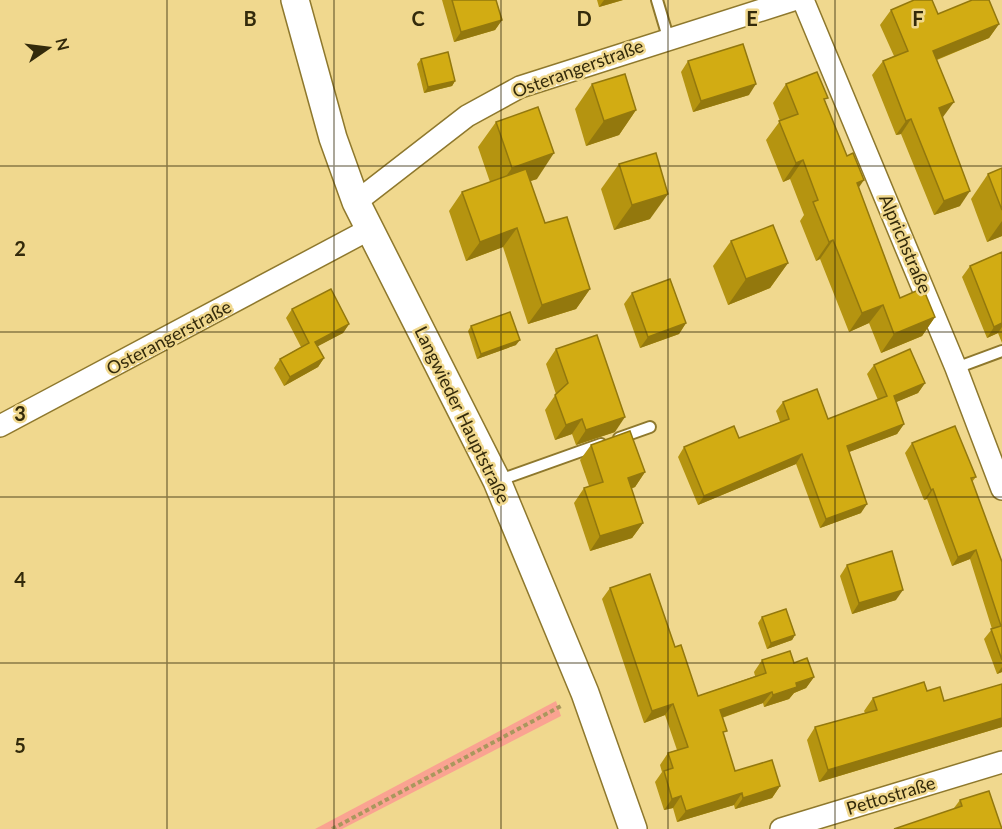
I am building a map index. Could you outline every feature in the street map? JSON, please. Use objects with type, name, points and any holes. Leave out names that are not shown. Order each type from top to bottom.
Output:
[{"type":"street","name":"Langwieder Hauptstraße","points":[[295,0],[333,138],[356,202],[368,230],[497,481],[585,693],[633,829]]},
{"type":"street","name":"Osterangerstraße","points":[[356,202],[467,116],[520,87],[668,37],[793,0]]},
{"type":"street","name":"Alprichstraße","points":[[803,0],[956,368],[1002,489]]},
{"type":"street","name":"Osterangerstraße","points":[[0,426],[368,230]]},
{"type":"street","name":"Pettostraße","points":[[781,829],[1002,762]]},
{"type":"lane","points":[[657,0],[668,37]]},
{"type":"lane","points":[[956,368],[1002,351]]},
{"type":"lane","points":[[497,481],[650,427]]},
{"type":"path","points":[[332,829],[585,693]]},
{"type":"shaded area","points":[[556,701],[561,716],[342,829],[315,829]]},
{"type":"building","points":[[452,0],[496,0],[502,20],[461,32]]},
{"type":"building","points":[[914,0],[932,0],[938,14],[972,0],[989,0],[999,24],[933,51],[954,102],[939,108],[970,191],[944,201],[911,119],[906,121],[883,61],[908,51],[891,10]]},
{"type":"building","points":[[743,44],[756,84],[701,101],[688,61]]},
{"type":"building","points":[[448,52],[455,81],[428,87],[421,59]]},
{"type":"building","points":[[817,72],[828,98],[824,99],[847,156],[853,153],[864,180],[857,183],[900,298],[923,288],[935,317],[894,334],[883,305],[862,313],[833,240],[829,242],[813,202],[818,200],[803,160],[796,163],[779,121],[798,114],[786,84]]},
{"type":"building","points":[[625,74],[636,110],[604,121],[592,84]]},
{"type":"building","points":[[538,107],[554,153],[512,168],[496,122]]},
{"type":"building","points":[[656,153],[668,194],[632,205],[619,164]]},
{"type":"building","points":[[1002,168],[1002,210],[988,174]]},
{"type":"building","points":[[526,169],[545,223],[567,217],[590,289],[542,305],[517,228],[480,242],[462,192]]},
{"type":"building","points":[[773,225],[788,263],[746,279],[731,241]]},
{"type":"building","points":[[1002,252],[1002,323],[994,327],[970,266]]},
{"type":"building","points":[[670,279],[686,323],[648,337],[632,293]]},
{"type":"building","points":[[331,289],[349,324],[315,342],[324,358],[290,377],[280,359],[309,343],[292,309]]},
{"type":"building","points":[[510,312],[520,340],[481,354],[471,326]]},
{"type":"building","points":[[597,335],[625,417],[586,430],[582,419],[566,425],[555,395],[568,383],[556,349]]},
{"type":"building","points":[[910,349],[925,383],[894,396],[904,424],[847,446],[867,504],[826,519],[802,454],[704,496],[684,447],[734,426],[739,438],[789,419],[783,402],[817,389],[828,419],[887,396],[874,365]]},
{"type":"building","points":[[955,426],[976,477],[971,478],[1002,562],[1002,660],[991,629],[1001,626],[976,550],[958,557],[933,489],[931,490],[912,443]]},
{"type":"building","points":[[630,431],[645,472],[628,478],[643,523],[600,536],[584,488],[603,482],[591,445]]},
{"type":"building","points":[[892,551],[903,590],[859,603],[847,565]]},
{"type":"building","points":[[650,574],[675,647],[681,645],[698,696],[766,673],[762,660],[790,651],[794,663],[807,658],[814,677],[796,683],[797,687],[773,695],[772,692],[720,710],[727,731],[723,732],[735,771],[772,760],[780,786],[743,798],[742,793],[686,811],[681,796],[672,799],[664,771],[673,768],[668,753],[688,747],[673,704],[652,711],[610,588]]},
{"type":"building","points":[[786,609],[795,635],[771,643],[762,617]]},
{"type":"building","points":[[924,682],[927,691],[940,687],[944,701],[1002,684],[1002,718],[828,770],[815,727],[877,710],[873,698]]},
{"type":"building","points":[[989,791],[1002,829],[894,829],[962,806],[960,800]]}]
